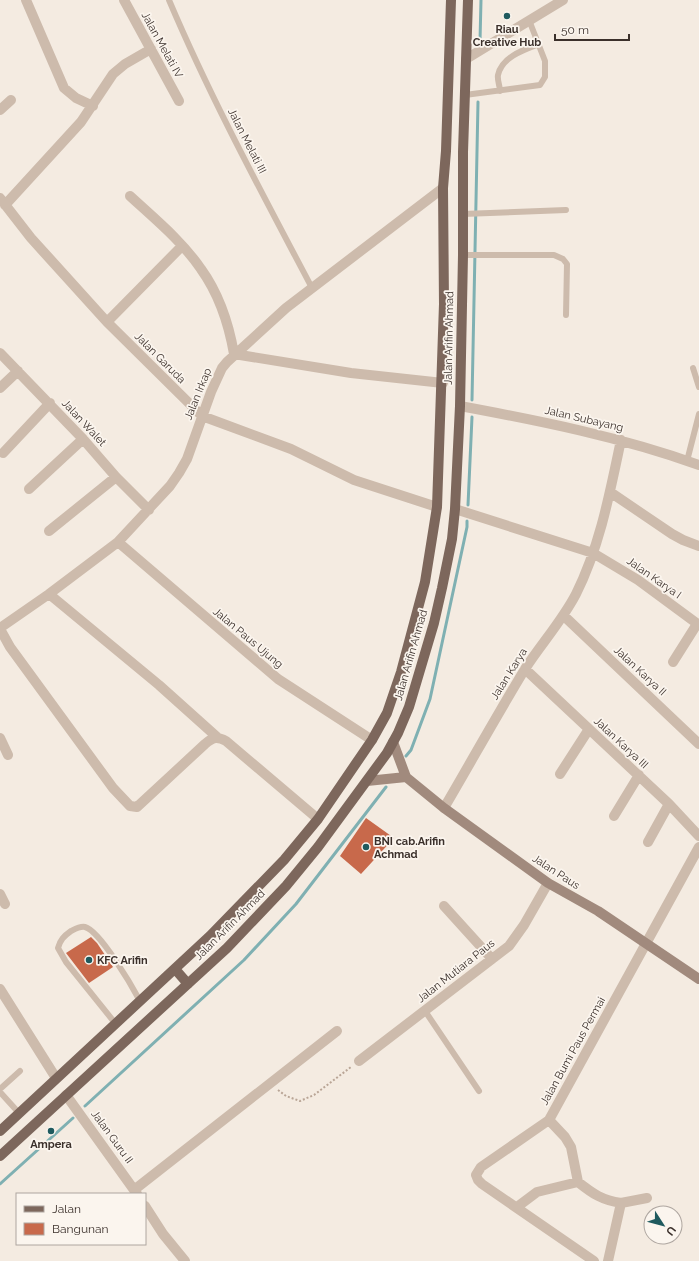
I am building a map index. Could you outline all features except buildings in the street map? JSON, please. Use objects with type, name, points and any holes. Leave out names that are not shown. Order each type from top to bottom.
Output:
[{"type":"main road","name":"Jalan Arifin Ahmad","points":[[0,1130],[175,969],[284,860],[318,819],[372,740],[387,712],[401,672],[425,582],[437,507],[444,304],[443,188],[446,151],[451,0]]},
{"type":"main road","name":"Jalan Arifin Ahmad","points":[[0,1156],[227,948],[286,886],[318,847],[387,753],[409,707],[434,623],[448,560],[455,509],[467,255],[471,214],[463,152],[468,0]]},
{"type":"main road","points":[[446,151],[463,152]]},
{"type":"main road","points":[[366,781],[406,777],[393,742]]},
{"type":"main road","name":"Jalan Paus","points":[[406,777],[444,808],[548,883],[598,911],[699,979]]},
{"type":"main road","points":[[175,969],[188,984]]},
{"type":"street","points":[[26,0],[64,88],[76,98],[93,106]]},
{"type":"street","name":"Jalan Melati IV","points":[[124,0],[179,101]]},
{"type":"street","points":[[466,59],[563,0]]},
{"type":"street","points":[[3,202],[70,134],[93,106],[113,74],[125,64],[151,49]]},
{"type":"street","points":[[0,110],[11,100]]},
{"type":"street","name":"Jalan Irkap","points":[[0,629],[118,542],[170,486],[187,459],[211,392],[222,368],[234,354],[286,308],[443,188]]},
{"type":"street","points":[[130,196],[182,246],[202,270],[217,297],[226,319],[234,354],[351,373],[442,383]]},
{"type":"street","name":"Jalan Garuda","points":[[3,202],[36,243],[107,322],[202,416],[291,449],[354,480],[437,507]]},
{"type":"street","points":[[107,322],[182,246]]},
{"type":"street","name":"Jalan Walet","points":[[0,353],[50,403],[116,477],[149,510]]},
{"type":"street","points":[[0,388],[18,371]]},
{"type":"street","points":[[3,453],[50,403]]},
{"type":"street","name":"Jalan Subayang","points":[[460,406],[532,419],[594,433],[699,465]]},
{"type":"street","points":[[29,489],[83,439]]},
{"type":"street","name":"Jalan Karya","points":[[444,808],[525,669],[564,616],[578,588],[593,553],[610,492],[621,440]]},
{"type":"street","points":[[49,531],[116,477]]},
{"type":"street","points":[[610,492],[672,534],[699,546]]},
{"type":"street","points":[[455,509],[593,553]]},
{"type":"street","name":"Jalan Paus Ujung","points":[[118,542],[278,678],[372,740]]},
{"type":"street","name":"Jalan Karya I","points":[[593,553],[638,580],[698,625]]},
{"type":"street","points":[[49,594],[159,685],[216,737],[226,741],[318,819]]},
{"type":"street","name":"Jalan Karya II","points":[[564,616],[699,744]]},
{"type":"street","points":[[673,662],[698,625]]},
{"type":"street","points":[[0,629],[10,646],[113,788],[126,804],[131,807],[137,807],[211,738],[216,737]]},
{"type":"street","name":"Jalan Karya III","points":[[525,669],[639,775],[699,836]]},
{"type":"street","points":[[560,774],[589,729]]},
{"type":"street","points":[[0,738],[8,756]]},
{"type":"street","points":[[614,816],[639,775]]},
{"type":"street","points":[[648,842],[669,804]]},
{"type":"street","name":"Jalan Bumi Paus Permai","points":[[594,1261],[482,1184],[476,1177],[476,1173],[481,1167],[549,1120],[699,847]]},
{"type":"street","name":"Jalan Mutiara Paus","points":[[359,1060],[509,946],[516,938],[548,883]]},
{"type":"street","points":[[0,894],[5,904]]},
{"type":"street","points":[[444,906],[492,959]]},
{"type":"street","points":[[0,990],[56,1078]]},
{"type":"street","points":[[136,1192],[269,1083],[337,1031]]},
{"type":"street","name":"Jalan Guru II","points":[[66,1095],[136,1192]]},
{"type":"street","points":[[549,1120],[565,1137],[571,1147],[578,1182],[599,1198],[610,1201],[622,1203],[647,1198]]},
{"type":"street","points":[[517,1207],[537,1192],[578,1182]]},
{"type":"street","points":[[608,1261],[622,1203]]},
{"type":"street","points":[[146,1208],[163,1234],[185,1261]]},
{"type":"lane","name":"Jalan Melati III","points":[[170,0],[192,53],[215,101],[312,288]]},
{"type":"lane","points":[[465,95],[540,85],[545,77],[545,61],[530,20]]},
{"type":"lane","points":[[500,91],[498,76],[505,61],[518,52],[539,44]]},
{"type":"lane","points":[[471,214],[566,210]]},
{"type":"lane","points":[[467,255],[554,255],[563,259],[567,264],[566,315]]},
{"type":"lane","points":[[693,368],[699,387]]},
{"type":"lane","points":[[687,461],[699,414]]},
{"type":"lane","points":[[115,1023],[66,962],[58,948],[60,940],[69,932],[78,927],[85,927],[93,932],[120,967],[140,1001]]},
{"type":"lane","points":[[425,1011],[479,1091]]},
{"type":"lane","points":[[19,1113],[0,1091],[20,1071]]},
{"type":"path","points":[[269,1083],[286,1096],[300,1101],[314,1095],[359,1060]]},
{"type":"waterway","points":[[480,41],[481,0]]},
{"type":"waterway","points":[[472,400],[478,102]]},
{"type":"waterway","points":[[468,505],[472,417]]},
{"type":"waterway","points":[[406,756],[411,750],[430,699],[467,527],[467,521]]},
{"type":"waterway","points":[[85,1106],[244,960],[296,904],[386,787]]},
{"type":"waterway","points":[[0,1184],[73,1118]]},
{"type":"place","name":"Riau Creative Hub","points":[[507,16]]},
{"type":"place","name":"BNI cab.Arifin Achmad","points":[[366,847]]},
{"type":"place","name":"KFC Arifin","points":[[89,960]]},
{"type":"place","name":"Ampera","points":[[51,1131]]}]
